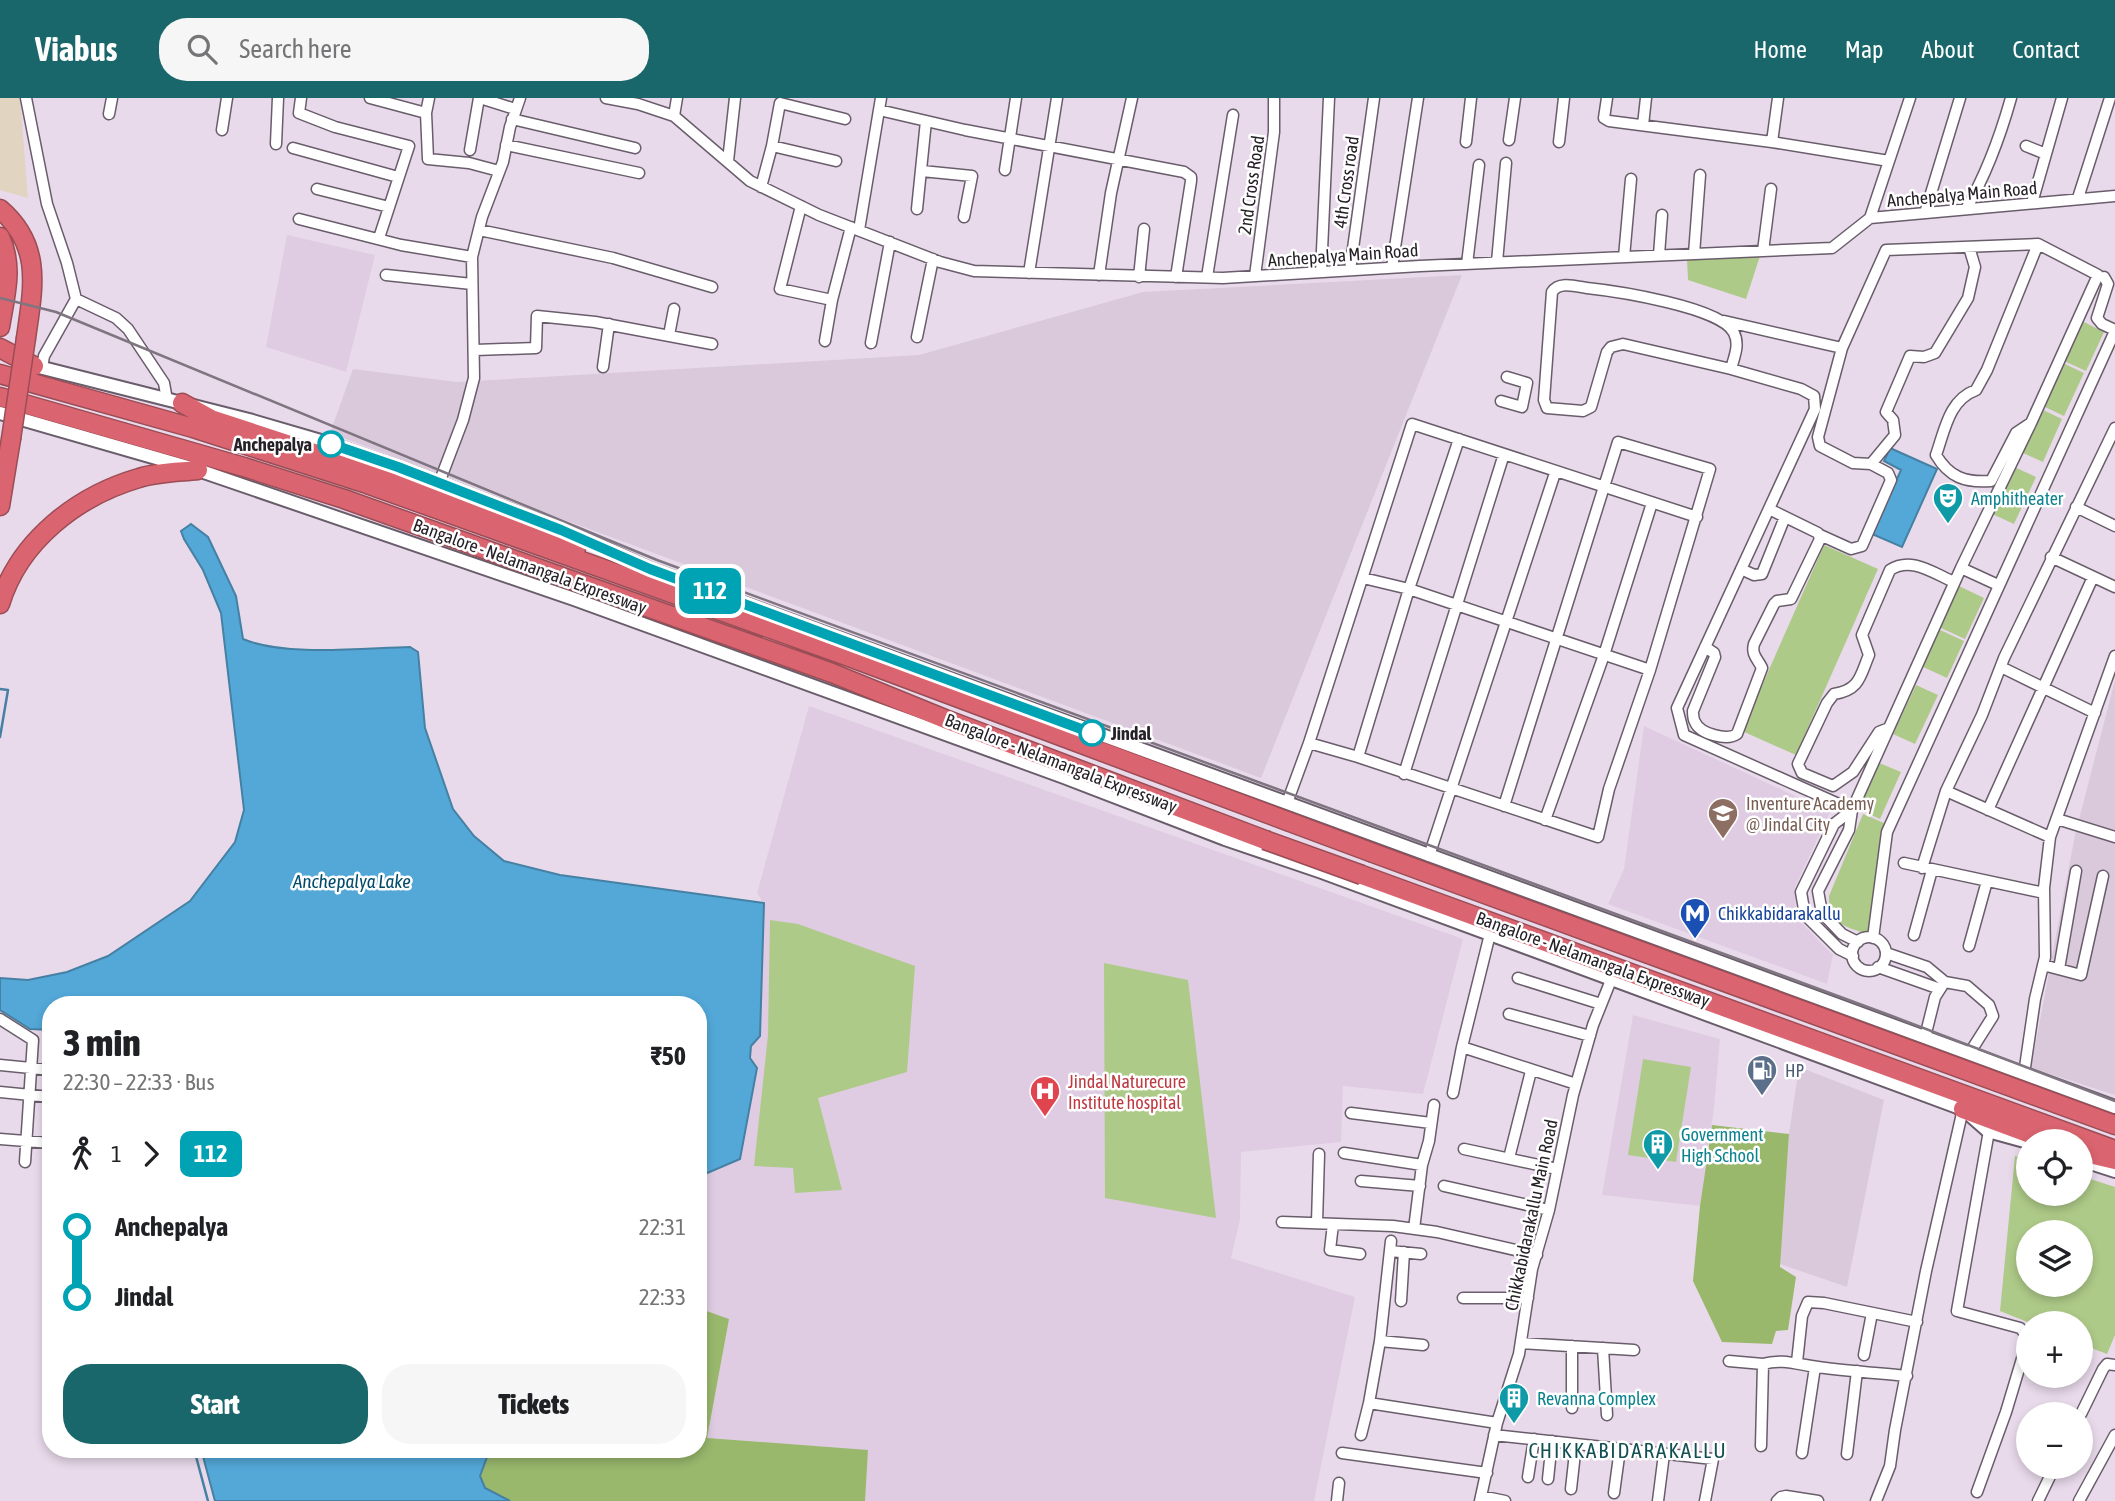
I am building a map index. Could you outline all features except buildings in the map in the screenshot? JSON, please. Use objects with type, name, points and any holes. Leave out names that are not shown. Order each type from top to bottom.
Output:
[{"type":"highway","points":[[0,209],[21,232],[32,263],[33,288],[0,506]]},
{"type":"highway","points":[[0,237],[6,253],[8,278],[0,327]]},
{"type":"highway","points":[[0,348],[38,367]]},
{"type":"highway","name":"Bangalore - Nelamangala Expressway","points":[[0,374],[193,428],[367,484],[638,580],[2115,1125]]},
{"type":"highway","name":"Bangalore - Nelamangala Expressway","points":[[0,397],[244,467],[344,499],[832,673],[944,719],[1252,835],[2115,1150]]},
{"type":"highway","points":[[174,402],[211,419],[340,460],[549,535],[638,580]]},
{"type":"highway","points":[[0,604],[9,579],[24,555],[39,536],[74,509],[97,495],[141,477],[198,470]]},
{"type":"highway","points":[[1964,1109],[2017,1129]]},
{"type":"highway","points":[[2093,1155],[2115,1160]]},
{"type":"street","points":[[26,98],[47,204],[76,299],[38,367]]},
{"type":"street","points":[[109,114],[112,98]]},
{"type":"street","points":[[222,130],[227,98]]},
{"type":"street","points":[[276,144],[277,98]]},
{"type":"street","points":[[300,98],[299,113],[335,127],[409,146],[379,238]]},
{"type":"street","points":[[370,98],[426,113]]},
{"type":"street","points":[[429,98],[426,113],[428,159],[469,163],[499,171]]},
{"type":"street","points":[[470,150],[480,98],[514,114],[635,149]]},
{"type":"street","points":[[439,483],[471,391],[475,350],[472,257],[520,98]]},
{"type":"street","name":"Anchepalya Main Road","points":[[607,98],[638,101],[674,116],[750,181],[801,206],[933,259],[974,271],[1207,278],[1392,267],[1832,248],[1870,218],[2115,196]]},
{"type":"street","points":[[674,116],[677,98]]},
{"type":"street","points":[[728,161],[735,98]]},
{"type":"street","points":[[825,341],[832,300],[855,228],[881,98]]},
{"type":"street","points":[[1005,170],[1016,98]]},
{"type":"street","points":[[1029,273],[1058,98]]},
{"type":"street","points":[[1099,275],[1132,98]]},
{"type":"street","name":"2nd Cross Road","points":[[1255,276],[1274,132],[1274,98]]},
{"type":"street","points":[[1321,272],[1328,98]]},
{"type":"street","name":"4th Cross road","points":[[1350,270],[1374,98]]},
{"type":"street","points":[[1392,267],[1418,98]]},
{"type":"street","points":[[1466,142],[1471,98]]},
{"type":"street","points":[[1510,140],[1515,98]]},
{"type":"street","points":[[1559,142],[1564,98]]},
{"type":"street","points":[[1607,98],[1604,118],[1609,121],[1772,142],[1889,161]]},
{"type":"street","points":[[1643,125],[1646,98]]},
{"type":"street","points":[[1772,142],[1778,98]]},
{"type":"street","points":[[1870,218],[1910,98]]},
{"type":"street","points":[[1924,213],[1960,98]]},
{"type":"street","points":[[1966,209],[1978,190],[2000,135],[2011,98]]},
{"type":"street","points":[[2032,203],[2062,98]]},
{"type":"street","points":[[2078,198],[2110,98]]},
{"type":"street","points":[[761,187],[781,101],[845,119]]},
{"type":"street","points":[[879,110],[1184,172],[1191,177],[1176,278]]},
{"type":"street","points":[[1207,278],[1233,115]]},
{"type":"street","points":[[917,209],[926,121]]},
{"type":"street","points":[[506,145],[639,173]]},
{"type":"street","points":[[772,146],[836,161]]},
{"type":"street","points":[[2026,146],[2046,154]]},
{"type":"street","points":[[293,149],[398,177]]},
{"type":"street","points":[[1497,262],[1506,163]]},
{"type":"street","points":[[1466,264],[1479,165]]},
{"type":"street","points":[[922,172],[972,176],[964,217]]},
{"type":"street","points":[[1694,254],[1700,175]]},
{"type":"street","points":[[1624,257],[1631,179]]},
{"type":"street","points":[[317,189],[389,207]]},
{"type":"street","points":[[1763,251],[1771,189]]},
{"type":"street","points":[[801,206],[780,289],[832,300]]},
{"type":"street","points":[[1659,255],[1662,215]]},
{"type":"street","points":[[299,219],[401,245],[472,257]]},
{"type":"street","points":[[1139,277],[1144,229]]},
{"type":"street","points":[[479,230],[612,258],[712,287]]},
{"type":"street","points":[[871,343],[890,242]]},
{"type":"street","points":[[2031,423],[2015,433],[1991,481],[1974,482],[1945,470],[1936,455],[1954,407],[1963,395],[1976,390],[1987,370],[2038,244]]},
{"type":"street","points":[[1769,509],[1851,549],[1862,546],[1891,480],[1888,472],[1871,464],[1853,463],[1829,452],[1820,446],[1818,437],[1842,348],[1886,250],[2038,244],[2098,275],[2031,423],[1954,582],[1852,810],[1849,830],[1818,891],[1822,913],[1842,934],[1858,942]]},
{"type":"street","points":[[1871,464],[1895,435],[1894,420],[1886,412],[1910,356],[1924,357],[1935,353],[1968,298],[1975,267],[1969,247]]},
{"type":"street","points":[[917,337],[933,259]]},
{"type":"street","points":[[386,275],[472,285]]},
{"type":"street","points":[[1873,938],[1887,832],[2115,330],[2102,324],[2097,318],[2108,284],[2104,277]]},
{"type":"street","points":[[1842,348],[1724,321],[1674,302],[1561,285],[1552,292],[1544,400],[1547,408],[1587,410],[1594,404],[1607,352],[1611,346],[1623,344],[1731,369],[1801,389],[1814,396],[1815,409],[1676,708],[1685,735],[1852,810]]},
{"type":"street","points":[[76,299],[116,318],[128,329],[174,402]]},
{"type":"street","points":[[669,335],[674,309]]},
{"type":"street","points":[[475,350],[536,348],[537,316],[609,324],[712,344]]},
{"type":"street","points":[[1724,321],[1734,331],[1737,347],[1731,369]]},
{"type":"street","points":[[603,367],[609,324]]},
{"type":"street","points":[[0,357],[331,444],[582,538],[650,569],[2115,1107]]},
{"type":"street","points":[[1507,377],[1545,385]]},
{"type":"street","points":[[1501,401],[1522,407],[1527,383]]},
{"type":"street","points":[[0,413],[198,470],[585,603],[1964,1109],[1989,1131],[2016,1139]]},
{"type":"street","points":[[1287,803],[1412,424],[1697,517]]},
{"type":"street","points":[[1914,935],[1946,791],[2051,557],[2076,507],[2111,451],[2115,428]]},
{"type":"street","points":[[1358,757],[1409,589],[1459,439]]},
{"type":"street","points":[[1309,743],[1598,837],[1609,789],[1650,670],[1710,468],[1618,442],[1504,806]]},
{"type":"street","points":[[1404,774],[1504,454]]},
{"type":"street","points":[[1429,856],[1555,472]]},
{"type":"street","points":[[1545,820],[1604,655],[1652,503]]},
{"type":"street","points":[[2076,507],[2115,526]]},
{"type":"street","points":[[1741,569],[1754,575],[1762,574],[1786,517]]},
{"type":"street","points":[[1705,647],[1714,653],[1715,657],[1693,711],[1693,720],[1697,726],[1721,737],[1732,737],[1737,734],[1762,668],[1752,650],[1754,645],[1774,604],[1791,599],[1820,535]]},
{"type":"street","points":[[2051,557],[2115,587]]},
{"type":"street","points":[[1889,728],[1878,732],[1853,772],[1841,783],[1833,786],[1802,773],[1798,764],[1828,703],[1834,694],[1848,692],[1856,686],[1869,654],[1862,635],[1890,570],[1899,564],[1909,563],[1954,582]]},
{"type":"street","points":[[1961,568],[1998,585]]},
{"type":"street","points":[[1988,810],[2094,577]]},
{"type":"street","points":[[1363,578],[1409,589],[1650,670]]},
{"type":"street","points":[[2024,1074],[2043,965],[2044,893],[2050,837],[2115,656]]},
{"type":"street","points":[[2001,667],[2095,713]]},
{"type":"street","points":[[1946,791],[2050,837]]},
{"type":"street","points":[[1852,810],[1834,824],[1801,892],[1805,915],[1839,949],[1853,956]]},
{"type":"street","points":[[1301,864],[1319,814]]},
{"type":"street","points":[[2057,818],[2115,837]]},
{"type":"street","points":[[1322,872],[1339,821]]},
{"type":"street","points":[[1904,863],[2044,893]]},
{"type":"street","points":[[2059,970],[2076,871]]},
{"type":"street","points":[[2043,965],[2081,975],[2103,876]]},
{"type":"street","points":[[1969,946],[1987,881]]},
{"type":"street","points":[[1453,1093],[1490,934]]},
{"type":"street","points":[[1863,938],[1873,938],[1881,942],[1886,953],[1885,961],[1874,970],[1864,970],[1856,964],[1853,956],[1858,942],[1863,938]]},
{"type":"street","points":[[1886,953],[1927,967],[1942,986]]},
{"type":"street","points":[[1878,967],[1942,986],[1968,986],[1993,1011],[1993,1016],[1969,1054]]},
{"type":"street","points":[[1518,978],[1601,1004]]},
{"type":"street","name":"Chikkabidarakallu Main Road","points":[[1481,1499],[1497,1423],[1521,1343],[1532,1269],[1549,1210],[1576,1084],[1611,980]]},
{"type":"street","points":[[1925,1037],[1935,997],[1942,986]]},
{"type":"street","points":[[1508,1014],[1590,1036]]},
{"type":"street","points":[[0,1019],[33,1040],[24,1162]]},
{"type":"street","points":[[1462,1047],[1576,1084]]},
{"type":"street","points":[[0,1065],[42,1069]]},
{"type":"street","points":[[1509,1158],[1531,1071]]},
{"type":"street","points":[[0,1092],[42,1096]]},
{"type":"street","points":[[1414,1229],[1422,1165],[1434,1105]]},
{"type":"street","points":[[1876,1501],[1894,1449],[1895,1430],[1926,1271],[1964,1109]]},
{"type":"street","points":[[1351,1113],[1432,1123]]},
{"type":"street","points":[[1989,1131],[1956,1311],[2016,1327]]},
{"type":"street","points":[[0,1139],[42,1142]]},
{"type":"street","points":[[1464,1149],[1557,1169]]},
{"type":"street","points":[[1317,1223],[1319,1153]]},
{"type":"street","points":[[1344,1153],[1422,1165]]},
{"type":"street","points":[[2093,1164],[2115,1171]]},
{"type":"street","points":[[1361,1181],[1420,1186]]},
{"type":"street","points":[[1444,1186],[1549,1210]]},
{"type":"street","points":[[1282,1222],[1414,1229],[1537,1255]]},
{"type":"street","points":[[1333,1224],[1330,1250],[1360,1254]]},
{"type":"street","points":[[1361,1435],[1380,1341],[1390,1246],[1404,1252],[1421,1254]]},
{"type":"street","points":[[1401,1301],[1404,1252]]},
{"type":"street","points":[[1463,1298],[1528,1298]]},
{"type":"street","points":[[1797,1362],[1802,1316],[1808,1302],[1917,1322]]},
{"type":"street","points":[[1864,1355],[1872,1313]]},
{"type":"street","points":[[1380,1341],[1423,1345]]},
{"type":"street","points":[[1521,1343],[1634,1350]]},
{"type":"street","points":[[1572,1346],[1572,1408]]},
{"type":"street","points":[[1603,1348],[1607,1415]]},
{"type":"street","points":[[1729,1361],[1763,1364],[1797,1362],[1815,1367],[1907,1376]]},
{"type":"street","points":[[1761,1447],[1763,1364]]},
{"type":"street","points":[[2087,1402],[2103,1369],[2107,1364],[2115,1365]]},
{"type":"street","points":[[1802,1453],[1815,1367]]},
{"type":"street","points":[[1847,1454],[1857,1371]]},
{"type":"street","points":[[1977,1492],[2016,1378]]},
{"type":"street","points":[[1369,1403],[1497,1423]]},
{"type":"street","points":[[1494,1435],[1713,1459],[1705,1501]]},
{"type":"street","points":[[2079,1501],[2115,1435]]},
{"type":"street","points":[[1528,1477],[1534,1439]]},
{"type":"street","points":[[1548,1479],[1552,1441]]},
{"type":"street","points":[[1571,1489],[1576,1444]]},
{"type":"street","points":[[1614,1493],[1620,1449]]},
{"type":"street","points":[[1342,1453],[1488,1473]]},
{"type":"street","points":[[1658,1501],[1664,1454]]},
{"type":"street","points":[[2038,1501],[2049,1479]]},
{"type":"street","points":[[1337,1501],[1339,1483]]},
{"type":"street","points":[[1777,1501],[1786,1496],[1818,1501]]},
{"type":"street","points":[[1481,1499],[1505,1501]]},
{"type":"shaded area","points":[[0,98],[20,98],[28,198],[0,190]]},
{"type":"shaded area","points":[[287,235],[375,255],[346,372],[266,347]]},
{"type":"shaded area","points":[[1462,275],[1261,778],[330,433],[353,369],[457,382],[919,355],[1143,292]]},
{"type":"shaded area","points":[[2115,680],[2115,1095],[2031,1068],[2075,835]]},
{"type":"shaded area","name":"Jindal Naturecure Institute hospital","points":[[809,706],[1463,939],[1423,1094],[1343,1086],[1341,1142],[1241,1152],[1240,1220],[1231,1258],[1355,1297],[1314,1501],[510,1501],[493,1458],[707,1458],[707,1173],[740,1158],[757,1068],[750,1058],[751,1046],[760,1035],[764,904],[757,893]]},
{"type":"shaded area","name":"Inventure Academy @ Jindal City","points":[[1644,726],[1830,812],[1795,887],[1796,917],[1833,955],[1827,984],[1608,904],[1624,869]]},
{"type":"shaded area","points":[[1633,1015],[1720,1039],[1714,1108],[1700,1206],[1602,1195]]},
{"type":"shaded area","points":[[1799,1067],[1884,1100],[1847,1287],[1780,1264],[1789,1134]]},
{"type":"green space","points":[[1760,256],[1746,299],[1688,280],[1687,259]]},
{"type":"green space","points":[[2082,321],[2104,332],[2086,371],[2064,361]]},
{"type":"green space","points":[[2063,363],[2084,373],[2064,416],[2043,406]]},
{"type":"green space","points":[[2041,409],[2062,419],[2043,462],[2021,452]]},
{"type":"green space","points":[[2012,466],[2036,477],[2014,524],[1990,513]]},
{"type":"green space","points":[[1824,545],[1878,569],[1796,755],[1742,731]]},
{"type":"green space","points":[[1959,586],[1984,598],[1965,639],[1939,627]]},
{"type":"green space","points":[[1938,629],[1964,641],[1947,678],[1921,666]]},
{"type":"green space","points":[[1916,685],[1938,695],[1915,744],[1893,734]]},
{"type":"green space","points":[[1877,762],[1901,772],[1880,819],[1856,808]]},
{"type":"green space","points":[[1863,814],[1884,823],[1871,935],[1854,930],[1836,919],[1829,896]]},
{"type":"green space","points":[[770,920],[798,924],[915,966],[907,1072],[818,1098],[842,1190],[795,1193],[793,1168],[754,1166],[768,1035]]},
{"type":"green space","points":[[1104,963],[1188,980],[1216,1218],[1105,1198]]},
{"type":"green space","points":[[1643,1059],[1691,1067],[1676,1162],[1628,1155]]},
{"type":"green space","points":[[1712,1125],[1789,1134],[1780,1267],[1796,1277],[1788,1330],[1776,1331],[1772,1344],[1722,1342],[1693,1281],[1700,1206]]},
{"type":"green space","points":[[2015,1156],[2016,1206],[2093,1206],[2093,1180],[2115,1187],[2115,1335],[2107,1354],[2093,1349],[2093,1311],[2016,1311],[2016,1317],[2000,1311]]},
{"type":"green space","points":[[707,1311],[729,1319],[707,1438]]},
{"type":"green space","points":[[707,1438],[868,1450],[865,1501],[510,1501],[485,1488],[480,1476],[487,1458],[707,1458]]},
{"type":"water","points":[[1890,448],[1937,469],[1902,547],[1872,534],[1901,470],[1884,461]]},
{"type":"water","name":"Anchepalya Lake","points":[[191,524],[208,537],[236,596],[243,639],[260,645],[302,650],[410,647],[418,652],[425,728],[453,809],[474,836],[504,861],[560,875],[764,903],[760,1036],[751,1046],[750,1058],[757,1068],[740,1159],[707,1173],[707,996],[42,996],[42,1030],[30,1029],[0,1010],[0,978],[28,980],[67,972],[108,956],[190,901],[235,842],[244,810],[221,613],[203,570],[181,531]]},
{"type":"water","points":[[203,1458],[487,1458],[480,1476],[485,1488],[510,1501],[215,1501]]},
{"type":"waterway","points":[[0,689],[8,690],[0,737]]},
{"type":"waterway","points":[[196,1458],[208,1501]]},
{"type":"railway","points":[[0,298],[56,312],[657,560],[1892,1016],[2115,1101]]},
{"type":"bus line","name":"112","points":[[331,444],[582,538],[650,569],[1092,733]]},
{"type":"place","name":"Anchepalya","points":[[331,444]]},
{"type":"place","name":"Amphitheater","points":[[1948,525]]},
{"type":"place","name":"Jindal","points":[[1092,733]]},
{"type":"place","name":"Inventure Academy @ Jindal City","points":[[1723,840]]},
{"type":"place","name":"Chikkabidarakallu","points":[[1695,940]]},
{"type":"place","name":"HP","points":[[1762,1097]]},
{"type":"place","name":"Jindal Naturecure Institute hospital","points":[[1045,1118]]},
{"type":"place","name":"Government High School","points":[[1658,1171]]},
{"type":"place","name":"Revanna Complex","points":[[1514,1425]]},
{"type":"district","name":"CHIKKABIDARAKALLU","points":[[1628,1450]]}]
